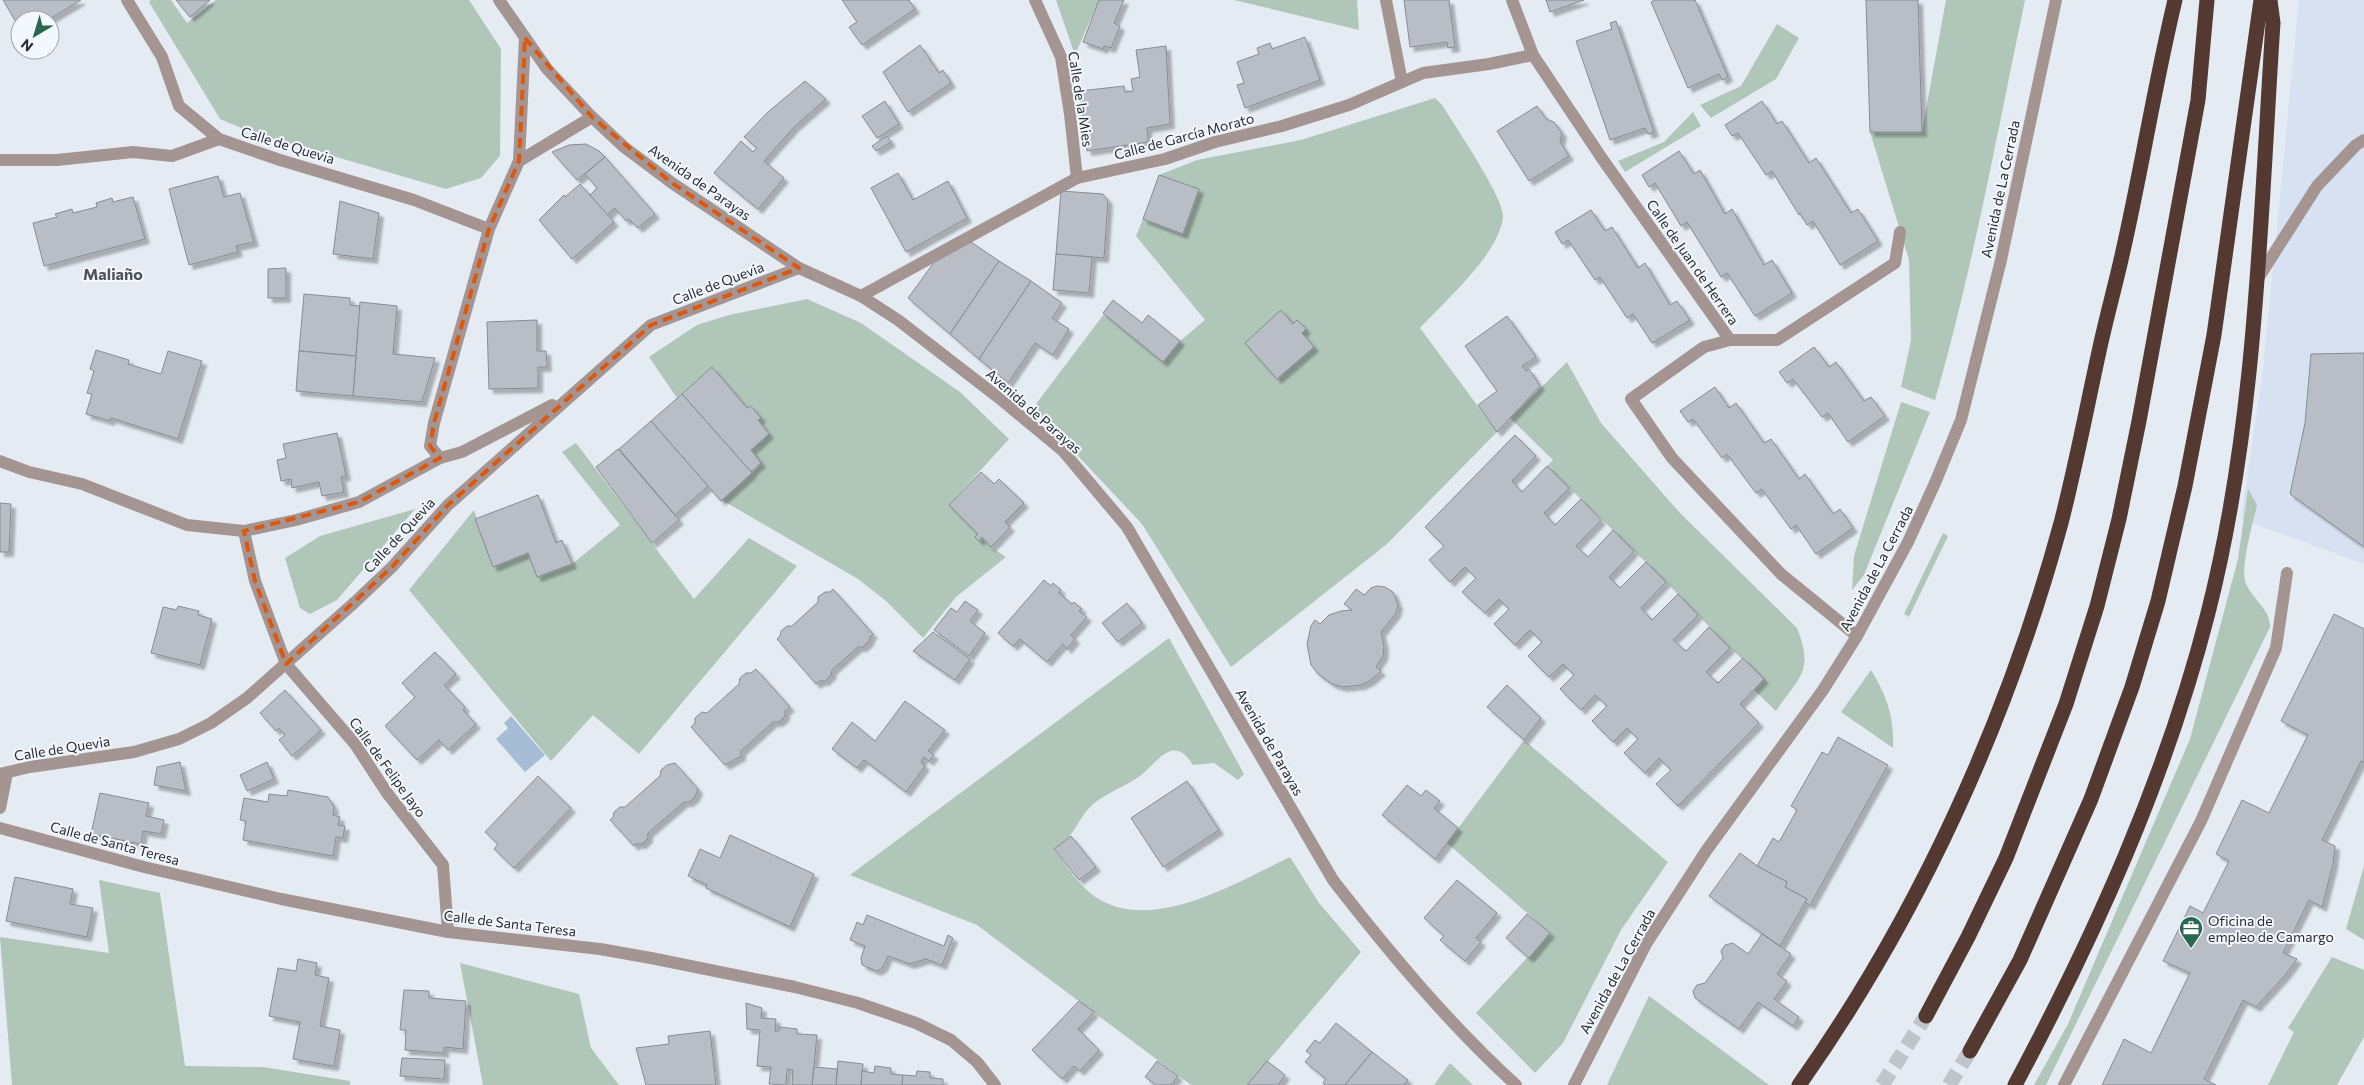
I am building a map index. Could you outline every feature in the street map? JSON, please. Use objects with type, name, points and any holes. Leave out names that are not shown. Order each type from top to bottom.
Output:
[{"type":"highway","points":[[1799,1085],[1888,947],[1943,837],[1968,782],[2008,684],[2037,602],[2061,522],[2077,458],[2101,343],[2123,251],[2175,0]]},
{"type":"highway","points":[[1926,1016],[1968,937],[2006,858],[2066,704],[2097,606],[2119,519],[2139,421],[2198,100],[2207,0]]},
{"type":"highway","points":[[1970,1051],[2020,960],[2091,799],[2132,688],[2158,601],[2184,486],[2214,335],[2261,0]]},
{"type":"highway","points":[[2016,1085],[2060,1000],[2122,868],[2147,808],[2190,679],[2209,610],[2233,490],[2248,376],[2273,23],[2270,0]]},
{"type":"street","name":"Calle de Quevia","points":[[127,0],[162,57],[179,106],[219,139],[280,160],[414,200],[490,229]]},
{"type":"street","name":"Avenida de Parayas","points":[[499,0],[547,68],[592,117],[624,146],[672,183],[799,268],[861,296],[898,320],[999,398],[1063,451],[1093,484],[1127,527],[1333,880],[1370,927],[1420,984],[1516,1085]]},
{"type":"street","name":"Calle de la Mies","points":[[1035,0],[1061,57],[1077,178]]},
{"type":"street","points":[[1386,0],[1402,82]]},
{"type":"street","name":"Calle de Juan de Herrera","points":[[1512,0],[1533,55],[1601,157],[1730,340],[1704,347],[1631,399],[1672,458],[1768,562],[1857,636]]},
{"type":"street","name":"Avenida de La Cerrada","points":[[1574,1085],[1646,944],[1706,851],[1823,690],[1857,636],[1908,542],[1961,420],[2001,260],[2056,0]]},
{"type":"street","points":[[440,458],[430,446],[434,423],[490,229],[519,161],[525,38]]},
{"type":"street","name":"Calle de García Morato","points":[[861,296],[1077,178],[1165,160],[1215,142],[1282,126],[1349,105],[1423,73],[1489,64],[1533,55]]},
{"type":"street","points":[[519,161],[592,117]]},
{"type":"street","name":"Calle de Quevia","points":[[0,160],[56,160],[133,152],[172,156],[219,139]]},
{"type":"street","points":[[2256,280],[2317,186],[2356,145],[2364,140]]},
{"type":"street","points":[[1730,340],[1777,340],[1895,263],[1900,232]]},
{"type":"street","name":"Calle de Quevia","points":[[4,773],[30,767],[134,752],[180,739],[211,723],[247,698],[286,664],[392,567],[448,505],[570,395],[652,325],[799,268]]},
{"type":"street","points":[[0,461],[29,472],[82,484],[187,525],[244,531],[296,520],[359,502],[440,458],[462,452],[570,395]]},
{"type":"street","name":"Calle de Felipe Jayo","points":[[244,531],[255,581],[286,664],[355,744],[387,793],[443,865],[448,932]]},
{"type":"street","points":[[2064,1085],[2201,821],[2276,648],[2287,573]]},
{"type":"street","points":[[0,808],[4,773]]},
{"type":"street","name":"Calle de Santa Teresa","points":[[0,828],[211,883],[448,932],[634,955],[795,987],[858,1002],[916,1023],[951,1040],[977,1062],[995,1085]]},
{"type":"highlighted area","points":[[525,38],[592,117],[672,183],[799,268],[651,325],[448,505],[392,567],[286,664],[255,581],[244,531],[359,502],[440,458],[430,446],[434,423],[489,229],[519,161]]},
{"type":"shaded area","points":[[2299,0],[2364,0],[2364,564],[2241,519],[2263,370]]},
{"type":"green space","points":[[151,0],[171,0],[187,23],[216,0],[469,0],[501,49],[500,156],[481,178],[446,189],[251,132],[220,119],[149,2]]},
{"type":"green space","points":[[1056,0],[1099,0],[1075,55]]},
{"type":"green space","points":[[1234,0],[1357,0],[1359,30]]},
{"type":"green space","points":[[1946,0],[2025,0],[1973,251],[1935,400],[1901,387],[1911,340],[1909,260],[1870,132],[1922,131]]},
{"type":"green space","points":[[1777,24],[1799,38],[1776,79],[1711,118],[1700,105],[1741,86]]},
{"type":"green space","points":[[1435,98],[1442,105],[1487,178],[1496,194],[1503,216],[1500,230],[1493,245],[1482,260],[1470,276],[1420,328],[1497,432],[1387,544],[1231,667],[1142,524],[1033,408],[1104,314],[1163,362],[1180,341],[1205,320],[1136,236],[1143,219],[1183,233],[1199,189],[1159,175],[1197,160],[1301,140]]},
{"type":"green space","points":[[1693,112],[1701,126],[1625,172],[1618,161],[1664,142]]},
{"type":"green space","points":[[807,299],[861,323],[960,392],[1009,439],[949,505],[991,547],[1006,557],[956,597],[923,638],[886,601],[858,579],[722,500],[761,464],[751,450],[769,433],[712,367],[677,398],[649,357],[697,325],[729,315]]},
{"type":"green space","points":[[1567,362],[1601,423],[1680,513],[1797,628],[1804,654],[1802,672],[1798,681],[1776,711],[1754,690],[1764,679],[1730,648],[1666,582],[1547,466],[1553,460],[1510,418]]},
{"type":"green space","points":[[1901,402],[1930,412],[1864,575],[1852,590],[1854,556]]},
{"type":"green space","points":[[576,443],[694,599],[749,538],[797,566],[639,754],[593,715],[551,761],[409,590],[474,510],[493,566],[528,553],[538,577],[572,564],[620,525],[562,452]]},
{"type":"green space","points":[[2248,489],[2257,505],[2246,554],[2245,581],[2264,609],[2270,627],[2046,1085],[2034,1085],[2068,1024],[2190,739],[2238,559]]},
{"type":"green space","points":[[415,509],[337,600],[310,614],[300,608],[285,558],[320,536]]},
{"type":"green space","points":[[1943,533],[1948,536],[1909,617],[1904,614]]},
{"type":"green space","points":[[1169,638],[1244,774],[1238,780],[1214,763],[1193,765],[1185,755],[1178,751],[1171,751],[1164,754],[1137,778],[1091,806],[1069,836],[1054,850],[1077,880],[1094,896],[1117,907],[1141,910],[1167,908],[1194,901],[1220,891],[1290,857],[1319,903],[1361,952],[1248,1085],[1191,1085],[977,925],[850,875]]},
{"type":"green space","points":[[1871,670],[1885,698],[1891,717],[1893,748],[1841,712]]},
{"type":"green space","points":[[1524,740],[1668,862],[1621,930],[1563,1043],[1535,1073],[1476,1013],[1550,933],[1447,843]]},
{"type":"green space","points":[[2364,866],[2364,940],[2346,929]]},
{"type":"green space","points":[[99,880],[160,893],[185,1066],[263,1067],[350,1081],[350,1085],[12,1085],[0,937],[109,953]]},
{"type":"green space","points":[[2332,957],[2364,970],[2364,1037],[2337,1085],[2268,1085],[2294,1032],[2288,1028]]},
{"type":"green space","points":[[460,963],[579,994],[591,1048],[619,1085],[483,1085]]},
{"type":"green space","points":[[1649,996],[1769,1085],[1607,1085]]},
{"type":"green space","points":[[1450,1063],[1473,1085],[1434,1085]]},
{"type":"water","points":[[511,716],[545,755],[525,772],[496,739],[508,728],[504,723]]},
{"type":"building","points":[[3,0],[81,0],[60,13],[60,10],[10,10],[10,12]]},
{"type":"building","points":[[176,0],[210,0],[190,17]]},
{"type":"building","points":[[842,0],[909,0],[915,9],[862,45],[849,27],[857,22]]},
{"type":"building","points":[[1099,0],[1124,0],[1114,23],[1120,26],[1111,48],[1104,46],[1103,49],[1083,42]]},
{"type":"building","points":[[1404,0],[1449,0],[1455,47],[1448,48],[1447,42],[1410,47]]},
{"type":"building","points":[[1546,0],[1584,0],[1550,12]]},
{"type":"building","points":[[1655,0],[1695,0],[1728,77],[1722,80],[1719,74],[1688,88],[1651,2]]},
{"type":"building","points":[[1866,0],[1918,0],[1922,132],[1870,132]]},
{"type":"building","points":[[1616,21],[1654,132],[1648,134],[1645,128],[1610,140],[1576,41],[1612,29],[1610,23]]},
{"type":"building","points":[[1305,37],[1320,80],[1245,108],[1237,85],[1244,83],[1237,62],[1259,54],[1257,48],[1270,43],[1272,49]]},
{"type":"building","points":[[920,45],[939,73],[943,70],[951,83],[908,112],[883,72]]},
{"type":"building","points":[[1166,46],[1170,124],[1147,128],[1148,142],[1087,151],[1085,131],[1081,132],[1079,117],[1083,116],[1080,91],[1124,86],[1125,92],[1133,91],[1131,79],[1140,77],[1136,50]]},
{"type":"building","points":[[805,81],[826,99],[794,127],[764,161],[784,178],[758,209],[714,173],[741,141],[753,152],[757,148],[744,137],[768,112]]},
{"type":"building","points":[[885,101],[899,124],[877,138],[862,116]]},
{"type":"building","points":[[1762,101],[1777,124],[1782,121],[1809,163],[1816,158],[1851,213],[1858,209],[1878,241],[1840,265],[1813,221],[1807,225],[1800,213],[1799,215],[1772,171],[1766,175],[1738,133],[1732,136],[1725,125]]},
{"type":"building","points":[[1537,106],[1546,119],[1554,122],[1562,133],[1560,142],[1569,156],[1529,181],[1497,131]]},
{"type":"building","points":[[887,136],[891,142],[876,151],[872,146]]},
{"type":"building","points":[[586,144],[599,151],[605,157],[577,180],[552,152],[569,145]]},
{"type":"building","points":[[1679,151],[1694,174],[1700,170],[1725,214],[1732,209],[1764,265],[1772,260],[1792,293],[1755,316],[1727,273],[1721,277],[1687,222],[1681,226],[1655,183],[1649,187],[1642,175]]},
{"type":"building","points":[[605,157],[655,214],[638,228],[629,219],[626,221],[615,208],[607,215],[590,195],[597,188],[585,174]]},
{"type":"building","points":[[898,173],[913,200],[948,181],[967,218],[906,252],[871,188]]},
{"type":"building","points":[[1159,175],[1199,189],[1183,234],[1143,219]]},
{"type":"building","points":[[218,176],[224,197],[240,193],[254,242],[236,246],[238,252],[189,265],[169,189]]},
{"type":"building","points":[[580,184],[614,222],[572,259],[539,220],[564,195],[565,197]]},
{"type":"building","points":[[1061,191],[1103,194],[1108,201],[1104,258],[1056,254]]},
{"type":"building","points":[[133,197],[145,239],[44,266],[33,223],[57,217],[55,214],[72,209],[73,213],[97,207],[96,203],[112,198],[113,202]]},
{"type":"building","points":[[340,201],[379,213],[373,259],[333,254]]},
{"type":"building","points":[[1591,210],[1605,231],[1612,227],[1638,268],[1645,263],[1670,305],[1677,301],[1690,320],[1652,343],[1633,314],[1627,318],[1600,277],[1595,280],[1568,240],[1562,244],[1555,232]]},
{"type":"building","points":[[971,242],[999,261],[950,334],[908,298],[935,261]]},
{"type":"building","points":[[1056,254],[1092,257],[1089,293],[1053,290]]},
{"type":"building","points":[[999,261],[1031,281],[979,359],[950,334]]},
{"type":"building","points":[[286,268],[286,298],[268,298],[268,269]]},
{"type":"building","points":[[1031,281],[1062,303],[1052,318],[1069,329],[1053,355],[1035,343],[1008,383],[979,359]]},
{"type":"building","points":[[304,294],[350,298],[350,305],[360,306],[356,356],[299,351]]},
{"type":"building","points":[[1113,300],[1142,323],[1148,315],[1180,341],[1163,362],[1103,313]]},
{"type":"building","points":[[360,302],[397,306],[393,354],[435,358],[422,402],[353,396]]},
{"type":"building","points":[[1281,310],[1293,324],[1297,320],[1306,329],[1302,333],[1314,347],[1277,379],[1245,343]]},
{"type":"building","points":[[1507,316],[1536,357],[1522,366],[1526,371],[1529,369],[1540,386],[1497,432],[1478,405],[1497,391],[1465,346]]},
{"type":"building","points":[[537,320],[537,351],[546,351],[547,367],[538,367],[538,388],[489,389],[487,322]]},
{"type":"building","points":[[1814,347],[1829,367],[1836,362],[1864,401],[1871,397],[1885,416],[1848,442],[1828,413],[1822,417],[1793,379],[1787,383],[1779,372]]},
{"type":"building","points":[[96,350],[129,360],[128,364],[161,374],[168,351],[202,361],[178,439],[111,418],[110,421],[86,414],[92,394],[87,393],[94,371],[90,369]]},
{"type":"building","points":[[299,351],[356,356],[353,396],[296,391]]},
{"type":"building","points":[[2364,353],[2364,547],[2290,494],[2305,423],[2311,354]]},
{"type":"building","points":[[712,367],[747,408],[751,406],[761,418],[758,420],[769,434],[751,450],[761,463],[751,472],[682,394]]},
{"type":"building","points":[[1715,387],[1729,408],[1736,403],[1764,443],[1771,439],[1799,479],[1805,474],[1833,514],[1840,509],[1853,528],[1816,554],[1796,525],[1791,529],[1762,489],[1756,493],[1727,454],[1722,458],[1693,419],[1688,422],[1680,411]]},
{"type":"building","points":[[682,394],[752,473],[721,501],[651,421]]},
{"type":"building","points":[[651,421],[708,486],[675,515],[619,449]]},
{"type":"building","points":[[337,433],[346,476],[341,477],[344,492],[322,496],[319,482],[292,488],[291,479],[281,481],[277,460],[286,458],[283,444]]},
{"type":"building","points":[[1515,435],[1536,456],[1512,481],[1522,492],[1547,466],[1569,488],[1544,513],[1555,525],[1581,499],[1601,520],[1576,546],[1588,557],[1613,530],[1634,551],[1609,577],[1620,588],[1646,562],[1666,582],[1641,608],[1652,620],[1678,594],[1698,615],[1673,640],[1686,651],[1709,627],[1730,648],[1706,672],[1718,683],[1743,658],[1764,679],[1740,704],[1759,723],[1678,806],[1656,784],[1671,770],[1659,758],[1645,773],[1624,753],[1638,739],[1627,728],[1613,742],[1592,721],[1607,706],[1604,703],[1595,695],[1581,710],[1560,689],[1574,675],[1563,664],[1549,677],[1528,656],[1542,642],[1530,630],[1515,645],[1494,624],[1509,609],[1499,599],[1485,613],[1462,592],[1476,578],[1465,567],[1450,582],[1429,560],[1444,546],[1425,527]]},
{"type":"building","points":[[618,449],[679,520],[652,543],[596,467]]},
{"type":"building","points":[[981,472],[994,484],[999,479],[1024,503],[1005,522],[1010,527],[991,547],[982,537],[979,541],[975,537],[978,534],[949,505]]},
{"type":"building","points":[[538,495],[556,543],[562,540],[572,564],[537,577],[528,553],[493,567],[475,519]]},
{"type":"building","points":[[0,503],[11,504],[9,552],[0,552]]},
{"type":"building","points":[[1044,580],[1051,586],[1053,583],[1061,590],[1059,593],[1072,604],[1074,602],[1082,609],[1079,611],[1087,617],[1071,635],[1075,639],[1067,649],[1063,644],[1047,662],[1020,639],[1013,646],[998,633]]},
{"type":"building","points":[[1377,586],[1385,587],[1393,592],[1398,605],[1396,613],[1381,632],[1384,647],[1383,656],[1376,667],[1381,671],[1371,680],[1361,685],[1343,687],[1332,684],[1318,674],[1311,665],[1307,644],[1311,626],[1315,620],[1320,624],[1329,615],[1352,610],[1344,604],[1356,589],[1364,595],[1371,588]]},
{"type":"building","points":[[833,589],[873,634],[863,647],[858,647],[832,670],[831,675],[825,681],[820,681],[816,684],[777,639],[781,631],[787,626],[792,626],[818,602],[818,597]]},
{"type":"building","points":[[965,601],[978,610],[970,621],[985,633],[969,656],[934,630],[951,608],[957,612]]},
{"type":"building","points":[[1127,603],[1142,623],[1118,642],[1102,623]]},
{"type":"building","points":[[178,606],[199,611],[198,615],[212,619],[200,665],[151,653],[163,607],[177,610]]},
{"type":"building","points":[[2334,614],[2364,629],[2364,762],[2361,761],[2322,840],[2335,846],[2333,864],[2322,907],[2309,900],[2283,953],[2297,959],[2256,1007],[2243,1000],[2204,1079],[2216,1085],[2102,1085],[2124,1039],[2151,1053],[2190,973],[2163,961],[2190,906],[2203,913],[2229,861],[2216,854],[2242,800],[2269,813],[2308,735],[2281,721]]},
{"type":"building","points":[[933,632],[970,659],[955,680],[913,651]]},
{"type":"building","points":[[435,652],[456,674],[444,685],[465,707],[463,710],[476,724],[448,750],[439,740],[417,760],[385,726],[415,697],[402,683]]},
{"type":"building","points":[[756,669],[790,707],[785,711],[785,716],[779,722],[773,722],[741,751],[741,756],[725,765],[691,727],[695,723],[695,718],[702,712],[707,713],[739,684],[740,678]]},
{"type":"building","points":[[1507,685],[1541,718],[1524,740],[1487,707]]},
{"type":"building","points":[[285,690],[321,730],[292,756],[279,740],[285,735],[279,728],[276,731],[260,713]]},
{"type":"building","points":[[905,701],[945,730],[928,751],[934,755],[929,761],[924,757],[921,762],[925,766],[906,792],[864,760],[857,768],[832,749],[852,722],[875,741]]},
{"type":"building","points":[[1838,737],[1888,765],[1810,905],[1805,902],[1807,899],[1785,887],[1787,882],[1757,866],[1773,838],[1779,842],[1797,810],[1791,806],[1822,752],[1828,755]]},
{"type":"building","points":[[180,762],[186,791],[154,785],[157,767]]},
{"type":"building","points":[[267,762],[274,779],[247,791],[240,775]]},
{"type":"building","points":[[675,763],[698,789],[695,797],[689,802],[684,802],[648,833],[648,838],[642,844],[634,846],[610,820],[613,818],[614,812],[620,807],[625,807],[660,776],[661,770],[667,765]]},
{"type":"building","points":[[538,776],[571,808],[514,868],[494,849],[498,844],[485,832]]},
{"type":"building","points":[[1187,781],[1219,830],[1163,867],[1131,818]]},
{"type":"building","points":[[1407,785],[1421,796],[1426,790],[1440,801],[1434,808],[1458,828],[1435,859],[1382,815]]},
{"type":"building","points":[[288,790],[328,797],[334,807],[333,815],[340,817],[338,825],[345,826],[343,838],[336,837],[333,856],[243,840],[246,821],[240,820],[244,798],[268,802],[269,794],[287,796]]},
{"type":"building","points":[[100,793],[149,803],[146,816],[164,820],[161,834],[143,831],[141,844],[91,834]]},
{"type":"building","points":[[730,835],[814,874],[790,927],[706,888],[707,885],[688,876],[700,849],[720,858]]},
{"type":"building","points":[[1071,836],[1096,867],[1079,880],[1054,849]]},
{"type":"building","points":[[1740,853],[1757,866],[1787,882],[1785,887],[1807,899],[1780,946],[1709,896]]},
{"type":"building","points":[[15,877],[73,889],[70,904],[93,908],[87,937],[6,921]]},
{"type":"building","points":[[1457,880],[1497,913],[1476,938],[1481,942],[1465,961],[1440,940],[1444,936],[1424,918]]},
{"type":"building","points":[[1527,914],[1550,933],[1529,958],[1506,938]]},
{"type":"building","points":[[867,915],[944,946],[948,935],[953,938],[942,965],[926,959],[910,964],[888,956],[883,967],[877,971],[862,965],[861,958],[865,946],[850,940],[857,922],[863,925]]},
{"type":"building","points":[[1762,934],[1791,954],[1777,974],[1787,981],[1774,999],[1799,1017],[1793,1026],[1758,1002],[1739,1029],[1695,998],[1693,991],[1697,985],[1705,983],[1723,958],[1721,951],[1725,945],[1733,943],[1748,954]]},
{"type":"building","points":[[298,959],[317,963],[315,975],[329,978],[320,1026],[340,1030],[334,1066],[293,1059],[300,1022],[269,1016],[278,968],[296,971]]},
{"type":"building","points":[[404,990],[429,991],[429,998],[466,1001],[463,1049],[444,1047],[444,1053],[405,1050],[406,1030],[400,1030]]},
{"type":"building","points":[[1079,1001],[1094,1012],[1078,1029],[1099,1050],[1080,1071],[1074,1066],[1062,1079],[1032,1050]]},
{"type":"building","points":[[746,1003],[762,1008],[761,1018],[776,1019],[775,1031],[779,1031],[780,1027],[797,1029],[797,1034],[817,1035],[812,1085],[792,1085],[793,1070],[787,1069],[786,1085],[769,1084],[771,1067],[757,1066],[760,1030],[747,1029]]},
{"type":"building","points":[[1336,1023],[1372,1052],[1345,1085],[1325,1085],[1323,1083],[1326,1079],[1305,1062],[1311,1055],[1306,1051],[1315,1040],[1320,1043]]},
{"type":"building","points":[[710,1031],[716,1085],[646,1085],[636,1048],[669,1044],[668,1036]]},
{"type":"building","points":[[1372,1052],[1408,1080],[1404,1085],[1345,1085]]},
{"type":"building","points":[[402,1058],[445,1060],[444,1079],[400,1076]]},
{"type":"building","points":[[838,1061],[863,1064],[861,1085],[836,1085]]},
{"type":"building","points":[[1157,1061],[1178,1076],[1171,1085],[1156,1085],[1145,1077]]},
{"type":"building","points":[[1267,1061],[1285,1075],[1278,1085],[1247,1085]]},
{"type":"building","points":[[875,1066],[891,1068],[891,1074],[903,1075],[902,1085],[861,1085],[862,1071],[874,1073]]},
{"type":"building","points":[[814,1067],[837,1069],[836,1085],[812,1085]]},
{"type":"building","points":[[917,1071],[930,1072],[930,1078],[943,1079],[943,1085],[902,1085],[903,1075],[916,1076]]},
{"type":"tunnel","points":[[1882,1085],[1926,1016]]},
{"type":"tunnel","points":[[1949,1085],[1970,1051]]},
{"type":"place","name":"Oficina de empleo de Camargo","points":[[2191,949]]},
{"type":"district","name":"Maliaño","points":[[113,273]]}]
